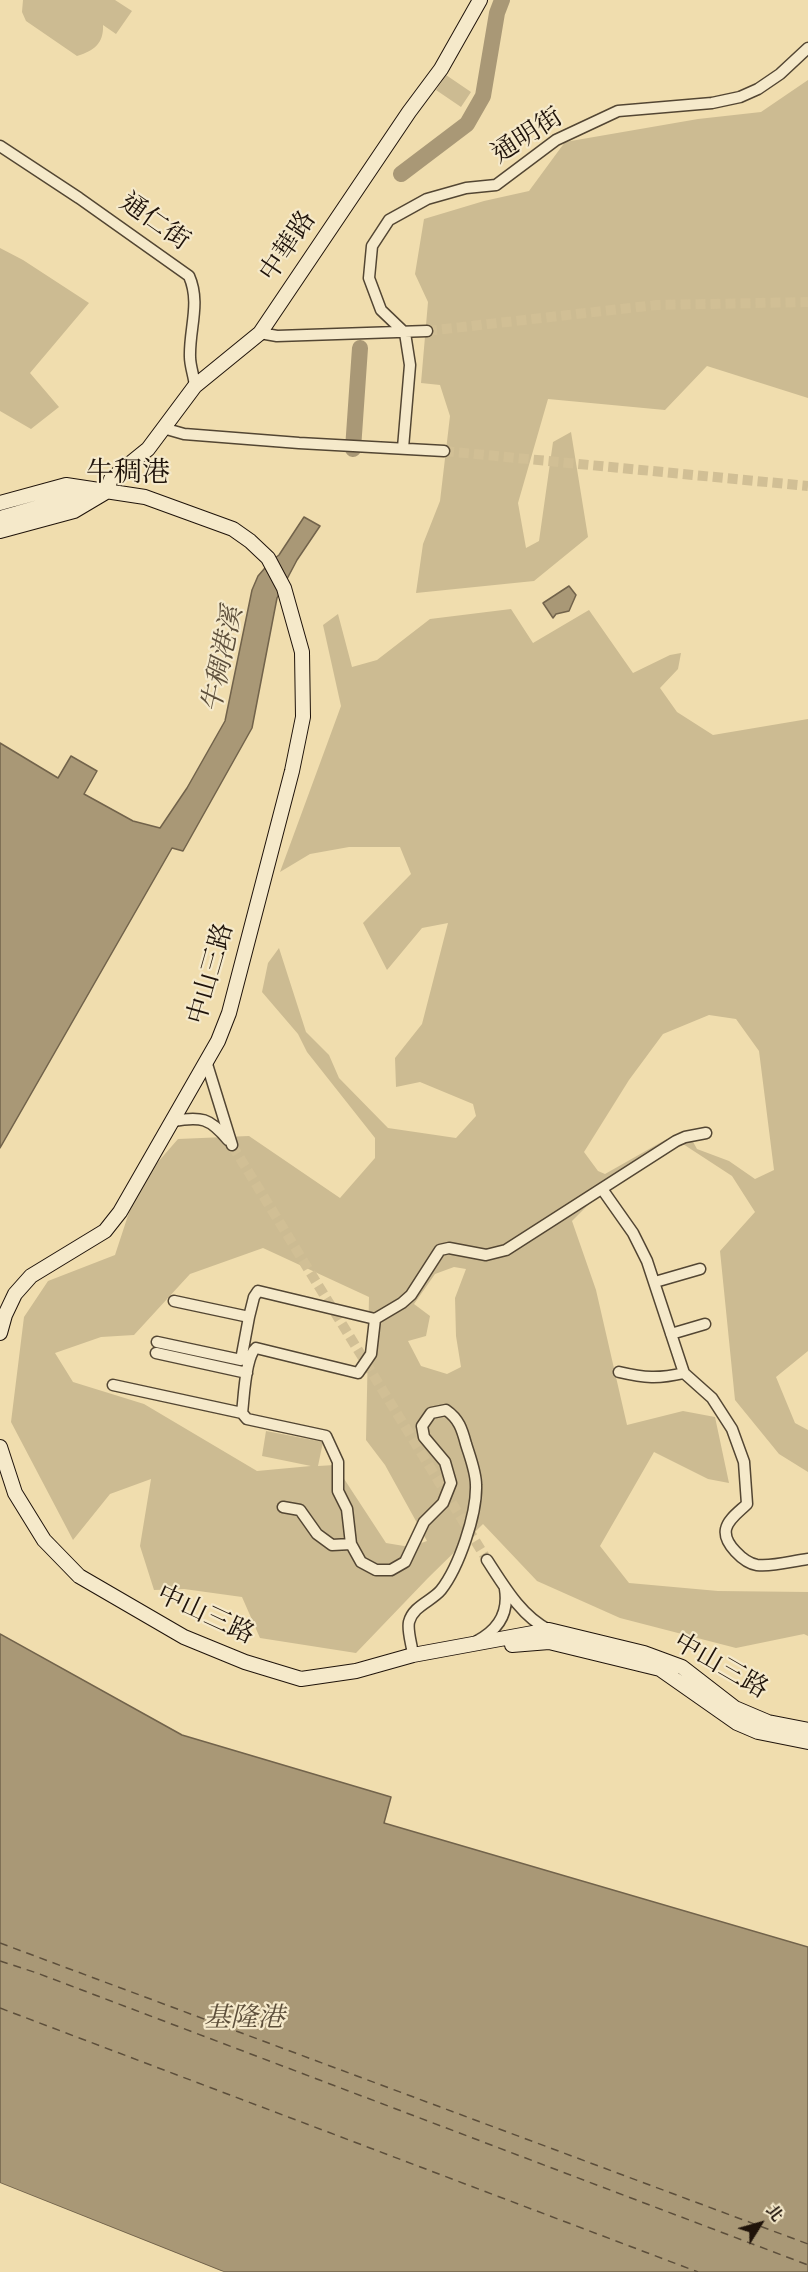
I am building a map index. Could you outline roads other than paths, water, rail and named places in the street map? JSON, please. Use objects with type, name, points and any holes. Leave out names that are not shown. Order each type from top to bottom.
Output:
[{"type":"street","name":"中華路","points":[[106,492],[111,478],[148,449],[195,386],[260,333],[409,112],[441,69],[480,0]]},
{"type":"street","name":"通明街","points":[[405,333],[381,310],[369,278],[372,246],[389,220],[427,199],[466,188],[496,185],[556,140],[618,111],[712,103],[740,97],[758,89],[780,74],[808,48]]},
{"type":"street","name":"通仁街","points":[[0,146],[79,198],[189,276],[194,288],[194,328],[190,357],[195,386]]},
{"type":"street","points":[[260,333],[277,336],[427,331]]},
{"type":"street","points":[[403,448],[410,365],[405,333]]},
{"type":"street","points":[[163,428],[184,434],[444,451]]},
{"type":"street","points":[[0,503],[66,485],[84,486],[106,492]]},
{"type":"street","points":[[0,518],[70,498],[106,492]]},
{"type":"street","points":[[0,531],[74,511],[106,492]]},
{"type":"street","name":"中山三路","points":[[0,1333],[15,1294],[31,1276],[105,1231],[120,1212],[218,1041],[229,1014],[292,771],[303,717],[302,652],[284,588],[268,558],[233,529],[145,497],[106,492]]},
{"type":"street","points":[[173,1121],[195,1118],[214,1124],[232,1145],[206,1061]]},
{"type":"street","points":[[247,1373],[157,1347],[241,1360],[249,1317],[254,1297],[258,1291],[375,1319],[411,1294],[440,1250],[453,1249],[486,1255],[506,1250],[676,1141],[706,1133]]},
{"type":"street","points":[[602,1189],[633,1233],[647,1261],[684,1373],[712,1398],[732,1429],[744,1462],[747,1504],[726,1528],[726,1538],[738,1554],[749,1563],[758,1565],[808,1559]]},
{"type":"street","points":[[655,1282],[700,1269]]},
{"type":"street","points":[[174,1301],[249,1317]]},
{"type":"street","points":[[242,1413],[247,1373],[252,1351],[256,1348],[358,1373],[371,1354],[375,1319]]},
{"type":"street","points":[[671,1334],[705,1324]]},
{"type":"street","points":[[619,1372],[646,1378],[663,1378],[684,1373]]},
{"type":"street","points":[[113,1385],[242,1413],[247,1419],[326,1436],[338,1462],[338,1491],[347,1509],[351,1544],[361,1562],[376,1570],[391,1570],[405,1562],[424,1522],[443,1503],[452,1483],[445,1462],[424,1437],[422,1426],[432,1413],[446,1410],[456,1417],[461,1426],[476,1485],[473,1512],[457,1562],[447,1580],[440,1591],[424,1602],[414,1613],[409,1623],[413,1655]]},
{"type":"street","name":"中山三路","points":[[0,1447],[15,1493],[44,1540],[79,1576],[184,1637],[244,1662],[301,1679],[356,1671],[413,1655],[549,1630],[644,1653],[682,1667],[735,1708],[768,1722],[808,1730]]},
{"type":"street","points":[[283,1507],[300,1510],[317,1534],[332,1545],[351,1544]]},
{"type":"street","points":[[487,1560],[504,1587],[533,1620],[549,1630]]},
{"type":"street","points":[[468,1645],[483,1637],[502,1620],[506,1610],[504,1587]]},
{"type":"street","name":"中山三路","points":[[468,1645],[501,1646],[549,1642],[660,1669],[737,1723],[758,1732],[808,1742]]},
{"type":"water","points":[[304,517],[320,526],[297,560],[277,598],[252,728],[183,851],[172,848],[0,1148],[0,743],[58,778],[71,756],[97,771],[84,794],[133,821],[160,828],[187,788],[225,721],[252,590],[258,576],[279,555]]},
{"type":"water","points":[[569,586],[576,595],[569,611],[556,614],[553,618],[543,603]]},
{"type":"water","name":"基隆港","points":[[0,1634],[182,1735],[391,1797],[384,1823],[808,1947],[808,2272],[224,2272],[0,2183]]},
{"type":"waterway","name":"牛稠港溪","points":[[401,174],[467,124],[483,96],[497,13],[502,0]]},
{"type":"waterway","name":"牛稠港溪","points":[[353,449],[360,348]]},
{"type":"tunnel","points":[[427,331],[656,305],[808,302]]},
{"type":"tunnel","points":[[444,451],[808,486]]},
{"type":"tunnel","points":[[232,1145],[487,1560]]},
{"type":"district","name":"牛稠港","points":[[128,475]]}]
